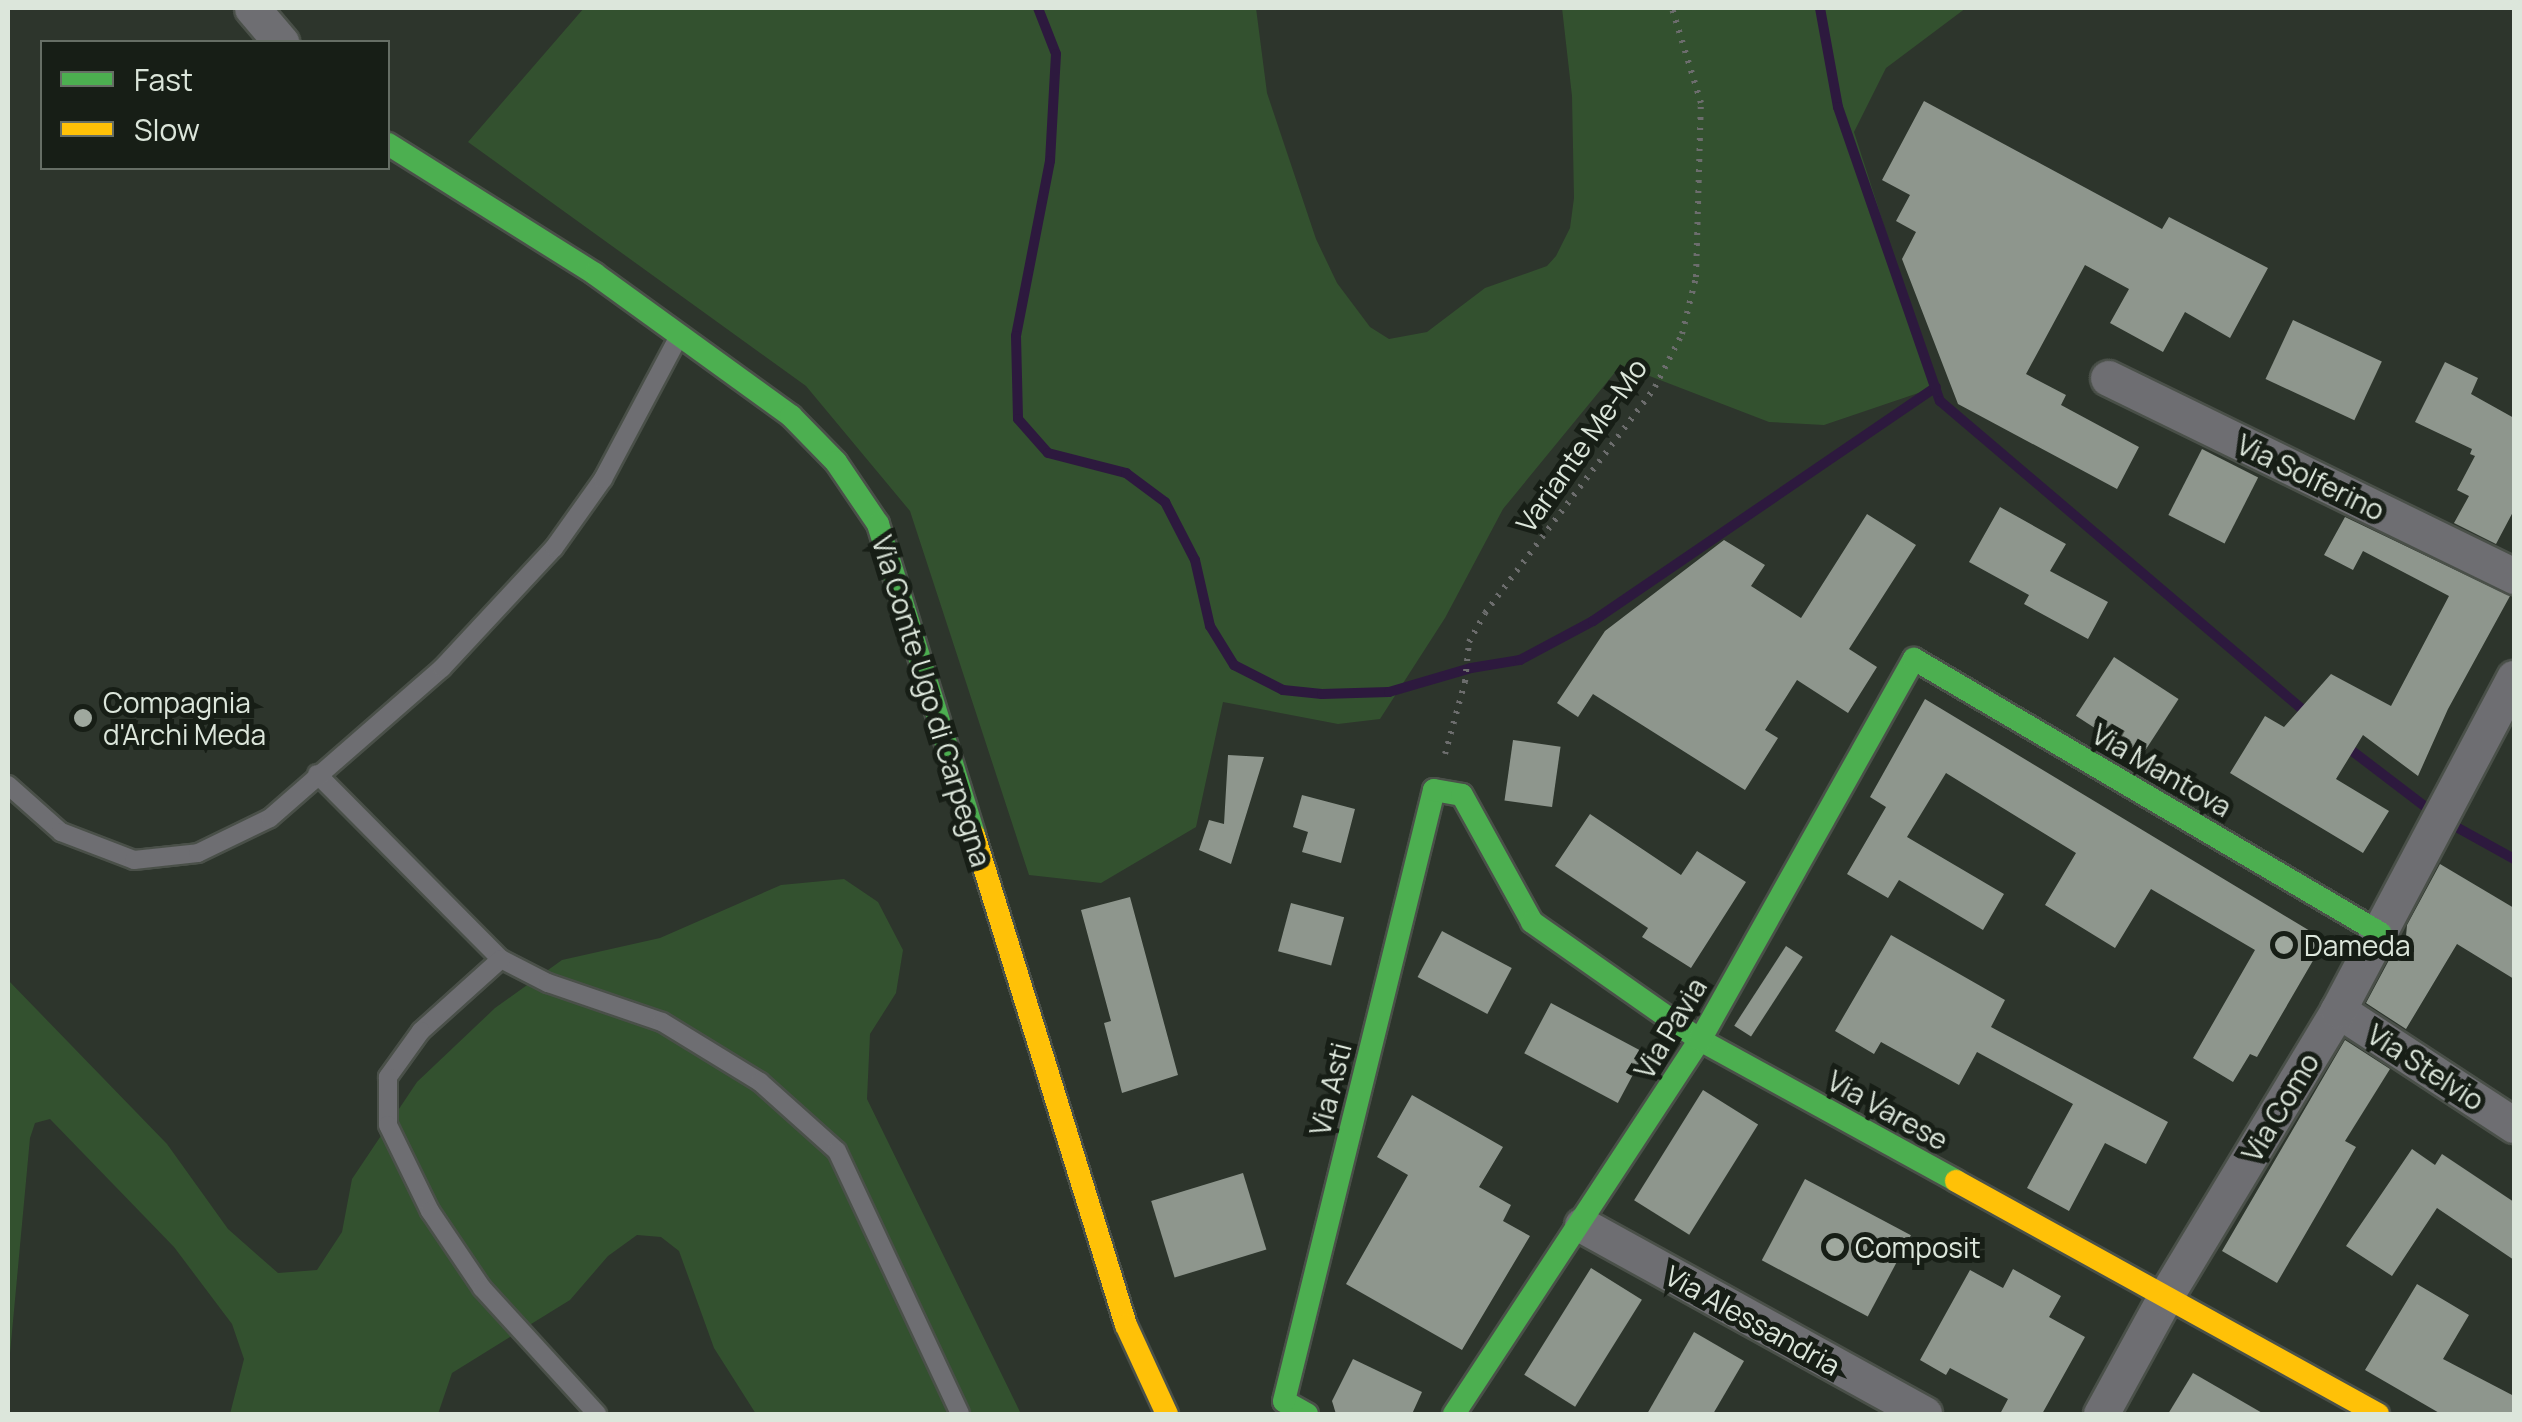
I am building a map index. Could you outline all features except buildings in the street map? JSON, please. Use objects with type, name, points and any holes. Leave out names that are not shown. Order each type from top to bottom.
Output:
[{"type":"street","points":[[252,8],[279,40]]},
{"type":"street","name":"Via Conte Ugo di Carpegna","points":[[390,145],[595,274],[790,416],[836,462],[878,524],[1126,1325],[1167,1414]]},
{"type":"street","name":"Via Solferino","points":[[2108,378],[2514,576]]},
{"type":"street","name":"Via Mantova","points":[[1914,659],[2380,934]]},
{"type":"street","name":"Via Pavia","points":[[1454,1414],[1582,1226],[1700,1040],[1914,659]]},
{"type":"street","name":"Via Como","points":[[2101,1414],[2165,1298],[2338,1010],[2436,832],[2514,678]]},
{"type":"street","name":"Via Varese","points":[[1434,790],[1462,795],[1532,922],[1700,1040],[2378,1414]]},
{"type":"street","name":"Via Asti","points":[[1307,1414],[1284,1401],[1434,790]]},
{"type":"street","name":"Via Stelvio","points":[[2338,1010],[2514,1125]]},
{"type":"street","name":"Via Alessandria","points":[[1582,1226],[1924,1414]]},
{"type":"lane","points":[[8,785],[61,832],[134,860],[198,853],[270,818],[442,668],[554,548],[603,479],[680,335]]},
{"type":"lane","points":[[318,774],[501,960],[548,983],[662,1022],[760,1082],[837,1152],[960,1414]]},
{"type":"lane","points":[[501,960],[421,1031],[388,1077],[388,1126],[430,1212],[482,1288],[597,1414]]},
{"type":"path","name":"Variante Me-Mo","points":[[1434,790],[1466,682],[1466,658],[1485,613],[1654,387],[1682,334],[1696,278],[1701,103],[1672,8]]},
{"type":"green space","points":[[584,8],[1256,8],[1267,93],[1316,239],[1337,283],[1370,327],[1389,339],[1427,332],[1485,288],[1547,266],[1556,256],[1570,228],[1574,198],[1572,96],[1562,8],[1966,8],[1886,68],[1854,132],[1936,387],[1824,425],[1769,422],[1621,365],[1503,509],[1445,618],[1380,719],[1338,724],[1223,702],[1196,827],[1101,883],[1029,875],[910,511],[806,386],[468,142]]},
{"type":"green space","points":[[844,879],[878,902],[903,950],[896,993],[870,1034],[867,1099],[1021,1414],[756,1414],[714,1348],[679,1251],[661,1237],[637,1235],[608,1256],[570,1300],[452,1373],[438,1414],[230,1414],[244,1359],[232,1324],[174,1247],[50,1119],[35,1123],[30,1138],[8,1375],[8,980],[167,1144],[228,1229],[278,1273],[317,1270],[342,1232],[352,1179],[417,1082],[495,1008],[562,960],[660,938],[781,885]]},
{"type":"waterway","points":[[1038,8],[1056,54],[1050,161],[1016,336],[1018,419],[1048,453],[1126,473],[1165,502],[1195,560],[1210,626],[1234,665],[1283,690],[1322,694],[1389,692],[1471,668],[1520,660],[1593,621],[1936,387]]},
{"type":"waterway","points":[[1820,8],[1838,107],[1940,401],[2311,717]]},
{"type":"waterway","points":[[2343,744],[2440,818],[2514,859]]},
{"type":"traffic: fast","points":[[390,145],[595,274],[791,416],[836,462],[878,524],[974,835]]},
{"type":"traffic: fast","points":[[1454,1414],[1700,1040],[1914,659],[2380,933]]},
{"type":"traffic: fast","points":[[1307,1414],[1284,1401],[1434,790],[1462,795],[1532,922],[1700,1040],[1956,1181]]},
{"type":"traffic: slow","points":[[974,835],[1126,1325],[1167,1414]]},
{"type":"traffic: slow","points":[[1956,1181],[2378,1414]]},
{"type":"place","name":"Compagnia d'Archi Meda","points":[[83,718]]},
{"type":"place","name":"Dameda","points":[[2284,945]]},
{"type":"place","name":"Composit","points":[[1835,1247]]}]
